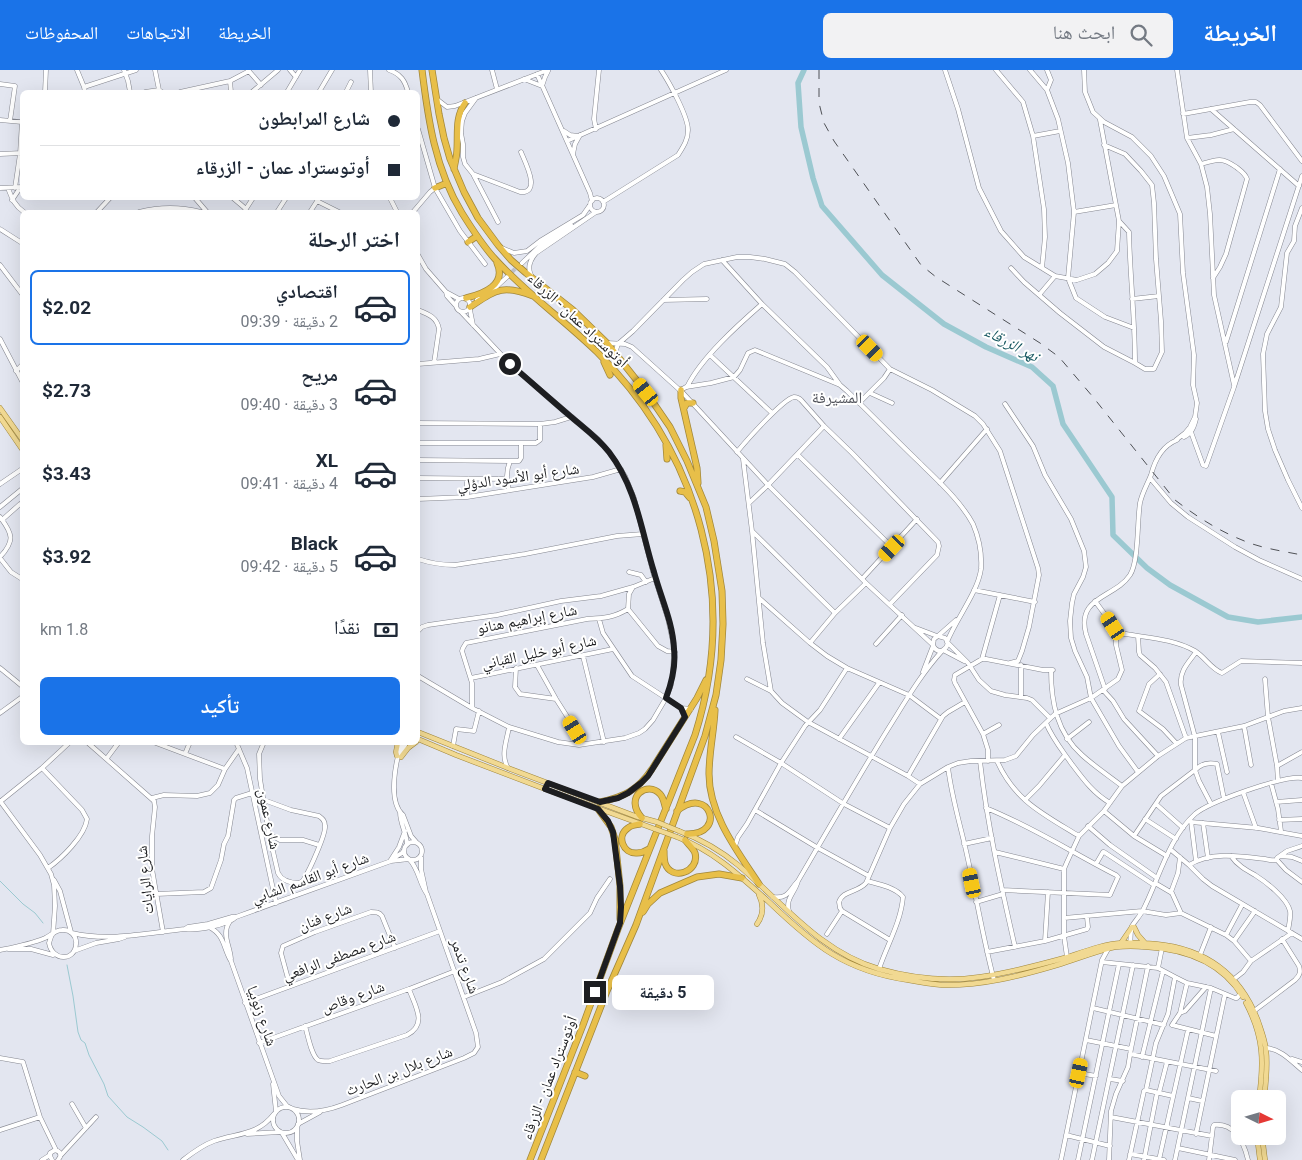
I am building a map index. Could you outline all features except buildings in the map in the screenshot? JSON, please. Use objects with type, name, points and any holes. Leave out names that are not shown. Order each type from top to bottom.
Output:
[{"type":"highway","name":"أوتوستراد عمان - الزرقاء","points":[[422,70],[430,128],[438,157],[447,183],[461,211],[477,236],[513,277],[615,370],[637,397],[665,440],[682,474],[693,503],[705,546],[712,604],[713,622],[710,669],[706,694],[689,754],[620,923],[583,1025],[530,1160]]},
{"type":"highway","name":"أوتوستراد عمان - الزرقاء","points":[[432,70],[444,138],[454,169],[478,218],[515,264],[580,316],[607,343],[663,416],[682,450],[706,507],[712,530],[722,591],[722,648],[716,695],[705,736],[636,925],[618,965],[541,1160]]},
{"type":"highway","points":[[454,169],[457,151],[457,120],[465,103]]},
{"type":"highway","points":[[435,188],[447,183]]},
{"type":"highway","points":[[468,242],[477,236]]},
{"type":"highway","points":[[464,298],[480,294],[495,284],[499,271],[495,258]]},
{"type":"highway","points":[[470,308],[503,290],[516,290],[536,297]]},
{"type":"highway","points":[[602,358],[610,375]]},
{"type":"highway","points":[[681,390],[681,398],[697,468],[698,488]]},
{"type":"highway","points":[[684,408],[687,404],[693,403]]},
{"type":"highway","points":[[665,440],[667,459]]},
{"type":"highway","points":[[680,491],[687,494],[693,503]]},
{"type":"highway","points":[[700,567],[708,565]]},
{"type":"highway","points":[[600,802],[623,795],[641,783],[691,708],[710,669]]},
{"type":"highway","points":[[716,695],[709,774],[713,802],[757,887]]},
{"type":"highway","points":[[649,850],[633,853],[626,850],[622,843],[622,836],[626,829],[641,821],[634,805],[636,798],[644,790],[651,789],[658,792],[666,810]]},
{"type":"highway","points":[[664,848],[664,860],[668,869],[676,873],[686,872],[693,866],[695,857],[686,837],[700,833],[707,828],[710,821],[708,810],[702,805],[687,804],[677,812]]},
{"type":"highway","points":[[598,809],[611,827],[615,839],[621,907],[620,923]]},
{"type":"highway","points":[[636,925],[648,904],[666,889],[704,875],[719,874],[742,878]]},
{"type":"highway","points":[[575,1072],[585,1076]]},
{"type":"main road","points":[[0,408],[20,432]]},
{"type":"main road","points":[[0,417],[20,446]]},
{"type":"main road","points":[[420,733],[496,764],[600,802],[654,829],[709,845],[737,864],[775,908],[819,946],[854,966],[880,975],[893,978],[966,984],[1056,965],[1099,951],[1132,944],[1166,945],[1200,954],[1234,979],[1254,1011],[1266,1048],[1267,1065],[1262,1090]]},
{"type":"main road","points":[[420,741],[598,809],[641,821],[658,822],[679,831],[742,878],[773,897],[811,932],[832,948],[854,960],[879,969],[941,982]]},
{"type":"main road","points":[[397,745],[396,752],[399,757],[413,745]]},
{"type":"main road","points":[[545,789],[548,783]]},
{"type":"main road","points":[[757,887],[763,909],[758,924]]},
{"type":"main road","points":[[775,908],[780,904]]},
{"type":"main road","points":[[1121,943],[1133,926],[1145,943]]},
{"type":"main road","points":[[993,978],[1104,946],[1121,943],[1162,948],[1204,960],[1231,981],[1240,993],[1253,1018],[1262,1045],[1264,1090]]},
{"type":"main road","points":[[1258,1145],[1260,1160]]},
{"type":"main road","points":[[1263,1145],[1265,1160]]},
{"type":"street","points":[[44,90],[46,70]]},
{"type":"street","points":[[77,70],[85,90]]},
{"type":"street","points":[[84,87],[125,72],[136,70]]},
{"type":"street","points":[[155,70],[160,90]]},
{"type":"street","points":[[255,90],[278,70]]},
{"type":"street","points":[[290,70],[296,77]]},
{"type":"street","points":[[288,90],[300,70]]},
{"type":"street","points":[[320,90],[332,70]]},
{"type":"street","points":[[370,70],[372,90]]},
{"type":"street","points":[[389,70],[396,72],[402,77],[408,90]]},
{"type":"street","points":[[492,70],[498,89]]},
{"type":"street","points":[[436,98],[447,107],[452,107],[549,70]]},
{"type":"street","points":[[542,86],[544,77],[549,70]]},
{"type":"street","points":[[596,129],[594,118],[599,70]]},
{"type":"street","points":[[603,202],[678,155],[682,149],[687,137],[688,123],[661,70]]},
{"type":"street","points":[[567,141],[726,70]]},
{"type":"street","points":[[945,70],[958,109],[979,188],[1001,231],[1024,257],[1055,276],[1077,280],[1095,274],[1108,263],[1117,251],[1119,221],[1100,120]]},
{"type":"street","points":[[996,70],[1023,102],[1033,136],[1044,209],[1045,237],[1042,268]]},
{"type":"street","points":[[1030,70],[1047,90],[1058,119],[1068,163],[1074,212],[1068,278],[1076,298],[1105,317],[1134,328]]},
{"type":"street","points":[[1047,70],[1051,80],[1047,90]]},
{"type":"street","points":[[1084,70],[1085,88],[1092,112],[1100,120],[1132,137],[1152,156],[1161,171],[1178,210],[1181,224],[1183,273],[1194,355],[1193,380],[1198,403],[1195,417],[1190,427],[1176,440]]},
{"type":"street","points":[[1177,70],[1187,138],[1201,164],[1207,187],[1214,296],[1234,386]]},
{"type":"street","points":[[189,90],[230,81],[249,71],[261,85]]},
{"type":"street","points":[[125,72],[130,90]]},
{"type":"street","points":[[537,74],[590,192],[592,210],[596,212]]},
{"type":"street","points":[[524,80],[542,86]]},
{"type":"street","points":[[230,81],[231,90]]},
{"type":"street","points":[[347,90],[351,82]]},
{"type":"street","points":[[0,84],[15,86],[10,121]]},
{"type":"street","points":[[476,98],[464,116],[461,133],[464,160],[498,222]]},
{"type":"street","points":[[1183,114],[1250,102],[1258,103],[1302,161]]},
{"type":"street","points":[[1211,109],[1299,189]]},
{"type":"street","points":[[0,120],[20,122]]},
{"type":"street","points":[[562,129],[570,135],[580,135]]},
{"type":"street","points":[[1187,138],[1211,135],[1234,129]]},
{"type":"street","points":[[1033,136],[1060,130]]},
{"type":"street","points":[[420,135],[435,188],[468,242],[485,264]]},
{"type":"street","points":[[572,154],[580,135]]},
{"type":"street","points":[[1011,268],[1039,295],[1104,347],[1146,369],[1154,369],[1162,352],[1152,185],[1125,154],[1104,145]]},
{"type":"street","points":[[473,174],[520,192],[527,192],[532,182],[521,152]]},
{"type":"street","points":[[0,154],[20,153]]},
{"type":"street","points":[[1201,164],[1215,159],[1226,161],[1244,173],[1247,179],[1226,254],[1213,278]]},
{"type":"street","points":[[12,200],[19,188],[20,170]]},
{"type":"street","points":[[1225,344],[1280,170]]},
{"type":"street","points":[[1191,432],[1203,465],[1206,466],[1302,176]]},
{"type":"street","points":[[0,188],[19,188]]},
{"type":"street","points":[[8,188],[12,200],[20,210]]},
{"type":"street","points":[[415,210],[435,188]]},
{"type":"street","points":[[590,192],[603,202]]},
{"type":"street","points":[[522,263],[542,244],[582,218],[591,203],[598,199]]},
{"type":"street","points":[[98,210],[108,200]]},
{"type":"street","points":[[197,200],[205,210]]},
{"type":"street","points":[[199,203],[202,200]]},
{"type":"street","points":[[235,200],[244,210]]},
{"type":"street","points":[[320,200],[336,210]]},
{"type":"street","points":[[536,281],[528,269],[533,256],[596,212],[601,211],[603,209],[603,202]]},
{"type":"street","points":[[1074,212],[1116,205]]},
{"type":"street","points":[[150,210],[168,208],[190,210]]},
{"type":"street","points":[[1302,208],[1294,226],[1295,240],[1287,254],[1281,307],[1268,334],[1263,354],[1265,411],[1268,429],[1275,450],[1302,508]]},
{"type":"street","points":[[498,245],[514,253],[527,251],[586,212]]},
{"type":"street","points":[[568,228],[591,216]]},
{"type":"street","points":[[1119,221],[1129,232],[1129,269],[1135,363]]},
{"type":"street","points":[[0,229],[20,242]]},
{"type":"street","points":[[615,354],[618,344],[692,272],[704,264],[737,257],[750,257],[784,264],[795,272],[890,369],[932,390],[975,416],[987,429],[1000,451],[1039,575],[1029,627],[1019,658],[1016,662],[1010,663]]},
{"type":"street","points":[[420,260],[446,292],[458,311],[500,354],[599,440],[621,469],[634,498],[668,619],[675,652],[672,678],[666,698],[653,720],[639,733],[604,742],[579,744],[558,742],[509,727],[420,677]]},
{"type":"street","points":[[722,260],[762,304],[827,367],[840,385],[955,499],[972,523],[981,550],[978,583],[959,616],[947,646],[929,666],[871,756],[798,882],[788,902],[787,907],[790,912]]},
{"type":"street","points":[[0,265],[20,291]]},
{"type":"street","points":[[1039,295],[1055,276]]},
{"type":"street","points":[[461,312],[466,312],[481,296],[495,288],[507,277]]},
{"type":"street","points":[[446,292],[464,298],[471,303],[473,325]]},
{"type":"street","points":[[456,306],[456,303],[464,298],[481,296]]},
{"type":"street","points":[[1132,299],[1159,296]]},
{"type":"street","points":[[662,300],[708,299]]},
{"type":"street","points":[[687,387],[710,355],[762,304]]},
{"type":"street","points":[[420,311],[432,316],[439,325],[434,363]]},
{"type":"street","points":[[0,339],[20,378]]},
{"type":"street","points":[[607,343],[632,347],[681,390],[768,485],[864,581],[914,626],[936,650],[943,650],[969,665]]},
{"type":"street","points":[[681,390],[734,377],[740,370],[748,353],[755,350],[840,385]]},
{"type":"street","points":[[420,364],[479,359],[500,354]]},
{"type":"street","points":[[710,355],[772,413]]},
{"type":"street","points":[[16,371],[20,367]]},
{"type":"street","points":[[859,403],[884,378],[890,369]]},
{"type":"street","points":[[870,393],[892,403]]},
{"type":"street","points":[[737,452],[772,413],[792,398],[797,397],[801,400],[824,426],[938,542],[939,551],[937,555],[890,604]]},
{"type":"street","points":[[1005,404],[1033,446],[1045,475],[1071,520],[1084,552],[1086,568],[1072,603],[1071,632],[1075,651],[1087,677],[1091,698],[1119,746],[1138,772]]},
{"type":"street","points":[[1158,756],[1124,720],[1104,689],[1084,628],[1085,618],[1095,601],[1124,581],[1130,574],[1136,555],[1140,501],[1143,492],[1162,450],[1170,443],[1191,432],[1196,420],[1196,409]]},
{"type":"street","points":[[420,423],[540,424],[571,417]]},
{"type":"street","points":[[420,443],[536,443],[539,442],[540,424]]},
{"type":"street","points":[[749,503],[798,455],[824,426]]},
{"type":"street","points":[[940,483],[987,429]]},
{"type":"street","points":[[420,460],[520,460],[522,443]]},
{"type":"street","points":[[798,455],[892,548]]},
{"type":"street","points":[[743,458],[762,643],[771,691]]},
{"type":"street","points":[[509,490],[507,479],[510,461]]},
{"type":"street","name":"شارع أبو الأسود الدؤلي","points":[[420,499],[467,497],[593,477],[621,469]]},
{"type":"street","points":[[0,486],[20,470]]},
{"type":"street","points":[[420,478],[507,479]]},
{"type":"street","points":[[467,478],[467,497]]},
{"type":"street","points":[[1150,478],[1172,503],[1188,517],[1235,547],[1302,579]]},
{"type":"street","points":[[0,507],[20,491]]},
{"type":"street","points":[[20,504],[1,518],[11,535],[9,546],[0,558],[12,572],[20,578]]},
{"type":"street","points":[[810,644],[917,519]]},
{"type":"street","points":[[752,531],[836,614]]},
{"type":"street","points":[[420,560],[432,563],[455,565],[525,554],[617,536],[643,534]]},
{"type":"street","points":[[629,572],[641,576],[646,582]]},
{"type":"street","points":[[420,629],[428,625],[512,613],[555,602],[601,596],[633,587],[655,578]]},
{"type":"street","points":[[633,587],[629,594],[628,609],[658,646],[667,651],[675,652]]},
{"type":"street","points":[[974,590],[1035,602]]},
{"type":"street","points":[[982,659],[1000,595]]},
{"type":"street","points":[[758,598],[810,644],[847,668],[910,695],[941,719]]},
{"type":"street","points":[[1095,601],[1119,635]]},
{"type":"street","name":"شارع إبراهيم هنانو","points":[[472,708],[473,690],[471,678],[462,651],[466,643],[578,620],[599,619],[628,609]]},
{"type":"street","points":[[876,644],[902,615]]},
{"type":"street","points":[[918,683],[934,639],[959,616]]},
{"type":"street","points":[[599,619],[603,633],[612,649],[632,676],[681,708],[691,708]]},
{"type":"street","points":[[914,626],[945,638],[969,665],[979,680],[992,691],[1032,700],[1050,718]]},
{"type":"street","points":[[1119,635],[1126,634],[1179,644],[1196,652],[1222,673],[1241,661],[1302,663]]},
{"type":"street","points":[[890,940],[842,911],[839,905],[841,897],[859,889],[867,881],[890,828],[904,804],[920,784],[948,767],[958,763],[1008,760],[1016,756],[1033,735],[1055,714],[1091,698],[1118,679],[1121,675],[1122,666],[1116,644],[1119,635]]},
{"type":"street","points":[[1138,636],[1139,652],[1155,668],[1168,686],[1186,738]]},
{"type":"street","name":"شارع أبو خليل القباني","points":[[471,678],[612,649]]},
{"type":"street","points":[[1196,652],[1182,670],[1180,678],[1195,737],[1195,770],[1210,804]]},
{"type":"street","points":[[583,656],[604,742]]},
{"type":"street","points":[[988,761],[988,750],[984,734],[954,680],[955,675],[982,659],[992,659],[1043,670],[1052,670],[1051,686],[1055,714],[1067,739],[1081,755],[1122,786]]},
{"type":"street","points":[[537,665],[577,732],[579,744]]},
{"type":"street","points":[[1021,665],[1021,696]]},
{"type":"street","points":[[0,668],[20,684]]},
{"type":"street","points":[[516,668],[515,687],[520,694],[556,699]]},
{"type":"street","points":[[735,846],[738,837],[781,763],[808,722],[820,710],[847,668]]},
{"type":"street","points":[[1160,674],[1149,684],[1139,711],[1164,729],[1176,743]]},
{"type":"street","points":[[747,680],[771,691],[782,703],[808,722],[920,784]]},
{"type":"street","points":[[1265,680],[1268,717],[1278,781]]},
{"type":"street","points":[[839,739],[879,683]]},
{"type":"street","points":[[0,713],[20,698]]},
{"type":"street","points":[[908,776],[941,719],[948,712],[965,702]]},
{"type":"street","points":[[681,708],[685,717]]},
{"type":"street","points":[[1067,957],[1064,936],[1064,869],[1079,836],[1104,810],[1122,786],[1158,756],[1186,738],[1244,726],[1284,711],[1302,708]]},
{"type":"street","points":[[452,746],[457,728],[473,732],[479,711]]},
{"type":"street","points":[[1067,739],[1089,722]]},
{"type":"street","points":[[1046,723],[1050,733],[1089,787],[1100,798],[1110,803]]},
{"type":"street","points":[[984,734],[999,725]]},
{"type":"street","points":[[1244,726],[1252,765]]},
{"type":"street","points":[[508,768],[504,761],[504,756],[509,727]]},
{"type":"street","points":[[1218,732],[1226,772]]},
{"type":"street","points":[[736,737],[781,763],[844,804],[890,828]]},
{"type":"street","points":[[56,956],[50,948],[56,906],[52,878],[48,868],[0,801],[42,768],[67,745]]},
{"type":"street","points":[[92,745],[152,798],[164,795],[197,796],[210,793],[218,785],[225,769],[239,749]]},
{"type":"street","points":[[107,758],[117,745]]},
{"type":"street","points":[[161,745],[225,769]]},
{"type":"street","points":[[185,754],[189,745]]},
{"type":"street","name":"شارع عمون","points":[[237,745],[247,768],[276,902]]},
{"type":"street","points":[[262,745],[258,760],[269,834],[278,873],[289,882],[299,883],[305,879],[325,829],[325,822],[314,814],[291,810],[264,800]]},
{"type":"street","points":[[399,757],[401,745]]},
{"type":"street","points":[[400,812],[411,836],[422,848],[421,856],[415,860],[409,859],[405,855],[405,831],[397,804],[394,788],[397,762],[405,745]]},
{"type":"street","points":[[1277,766],[1302,752]]},
{"type":"street","points":[[1025,800],[1066,755]]},
{"type":"street","points":[[496,764],[504,756]]},
{"type":"street","points":[[980,761],[986,808],[1015,947]]},
{"type":"street","points":[[997,761],[1005,778],[1025,800],[1048,818],[1079,836]]},
{"type":"street","points":[[1134,836],[1145,818],[1165,793],[1203,764],[1217,764],[1224,799]]},
{"type":"street","points":[[948,767],[951,791],[993,978]]},
{"type":"street","points":[[42,768],[82,810],[87,819],[85,828],[69,850],[60,860],[48,868]]},
{"type":"street","points":[[1132,944],[1133,926],[1142,912],[1170,849],[1183,828],[1196,813],[1210,804],[1243,792],[1278,781],[1302,778]]},
{"type":"street","points":[[1271,783],[1281,831]]},
{"type":"street","points":[[1243,792],[1256,828]]},
{"type":"street","points":[[156,894],[204,892],[209,890],[212,886],[228,836],[234,800],[252,794]]},
{"type":"street","name":"شارع الرايات","points":[[152,798],[156,807],[152,836],[152,869],[163,932]]},
{"type":"street","points":[[1276,802],[1302,800]]},
{"type":"street","points":[[1156,804],[1183,828]]},
{"type":"street","points":[[976,902],[1003,892],[1111,894],[1118,876],[1010,818],[986,808]]},
{"type":"street","points":[[754,810],[869,876]]},
{"type":"street","points":[[1104,810],[1134,836],[1167,856]]},
{"type":"street","points":[[1145,818],[1176,839]]},
{"type":"street","points":[[1280,820],[1302,819]]},
{"type":"street","points":[[1191,820],[1203,823],[1281,831],[1302,836]]},
{"type":"street","points":[[1191,820],[1196,861]]},
{"type":"street","points":[[1203,823],[1208,858]]},
{"type":"street","points":[[1088,826],[1155,882]]},
{"type":"street","points":[[390,861],[399,847],[405,831]]},
{"type":"street","points":[[269,834],[280,840],[304,840],[319,845]]},
{"type":"street","points":[[730,838],[738,837]]},
{"type":"street","points":[[964,844],[992,838]]},
{"type":"street","points":[[406,848],[411,842],[417,843]]},
{"type":"street","points":[[1277,860],[1279,856],[1287,851],[1302,846]]},
{"type":"street","name":"شارع أبو القاسم الشابي","points":[[390,861],[402,854],[406,848]]},
{"type":"street","points":[[1170,849],[1212,886],[1302,939]]},
{"type":"street","points":[[995,852],[1064,869]]},
{"type":"street","points":[[1096,864],[1104,852],[1171,892],[1181,913]]},
{"type":"street","name":"شارع تدمر","points":[[421,856],[421,868],[427,894],[464,997],[476,1033],[478,1047]]},
{"type":"street","points":[[1189,865],[1208,858],[1231,856],[1277,860],[1286,870],[1302,882]]},
{"type":"street","points":[[1231,856],[1240,866],[1264,881],[1285,902],[1290,914],[1290,932],[1251,961],[1234,979]]},
{"type":"street","points":[[1279,856],[1288,856],[1302,861]]},
{"type":"street","points":[[1171,892],[1178,873],[1180,857]]},
{"type":"street","name":"شارع أبو القاسم الشابي","points":[[185,929],[236,917],[390,861],[409,859]]},
{"type":"street","name":"شارع تدمر","points":[[409,859],[415,867],[427,894]]},
{"type":"street","points":[[2,949],[31,949],[64,957],[74,951],[76,942],[71,933],[60,891],[52,878]]},
{"type":"street","points":[[464,997],[502,982],[544,959],[588,916],[610,879]]},
{"type":"street","points":[[867,881],[892,890],[903,897],[900,914],[879,969]]},
{"type":"street","points":[[773,897],[785,896],[798,882]]},
{"type":"street","points":[[1045,941],[1048,892]]},
{"type":"street","points":[[1226,935],[1242,905]]},
{"type":"street","points":[[827,934],[842,911]]},
{"type":"street","points":[[1234,941],[1255,911]]},
{"type":"street","name":"شارع فنان","points":[[290,986],[281,953],[283,946],[315,932],[371,912],[376,912],[382,916],[394,948]]},
{"type":"street","points":[[1064,918],[1142,912],[1166,915],[1181,913],[1226,935],[1234,941],[1251,961]]},
{"type":"street","name":"شارع أبو القاسم الشابي","points":[[71,933],[95,937],[189,930],[209,927],[230,921],[236,917]]},
{"type":"street","points":[[987,952],[1045,941],[1088,929],[1087,917]]},
{"type":"street","name":"شارع زنوبيا","points":[[230,921],[226,927],[225,934],[231,961]]},
{"type":"street","name":"شارع زنوبيا","points":[[209,927],[220,936],[231,961],[279,1096],[287,1106],[292,1108]]},
{"type":"street","points":[[1200,954],[1211,927]]},
{"type":"street","points":[[2,949],[38,940],[61,930],[71,933]]},
{"type":"street","name":"شارع مصطفى الرافعي","points":[[245,1003],[440,931]]},
{"type":"street","name":"شارع أبو القاسم الشابي","points":[[74,951],[125,936]]},
{"type":"street","points":[[1254,1011],[1300,975],[1299,966],[1282,939]]},
{"type":"street","points":[[1158,968],[1162,948]]},
{"type":"street","points":[[1061,1160],[1102,961],[1108,949]]},
{"type":"street","points":[[1099,951],[1102,961]]},
{"type":"street","points":[[1102,961],[1158,968],[1187,983],[1211,988],[1236,998],[1240,993]]},
{"type":"street","points":[[1078,1160],[1119,964]]},
{"type":"street","points":[[1092,1160],[1133,965]]},
{"type":"street","points":[[1109,1160],[1111,1111],[1128,1067],[1148,966]]},
{"type":"street","name":"شارع وقاص","points":[[259,1043],[455,971]]},
{"type":"street","points":[[1142,1057],[1163,971]]},
{"type":"street","points":[[1129,1160],[1143,1092],[1146,1090],[1158,1037],[1169,1008],[1175,977]]},
{"type":"street","points":[[1187,983],[1180,1013],[1172,1025],[1216,1036]]},
{"type":"street","points":[[1180,1013],[1186,1011],[1206,987]]},
{"type":"street","points":[[1175,1160],[1211,988]]},
{"type":"street","points":[[305,1026],[313,1053],[323,1062],[406,1035],[413,1032],[419,1021],[409,989]]},
{"type":"street","points":[[1196,1134],[1225,994]]},
{"type":"street","points":[[1093,1008],[1164,1025]]},
{"type":"street","points":[[1159,1160],[1188,1030]]},
{"type":"street","points":[[1086,1040],[1131,1049]]},
{"type":"street","name":"شارع بلال بن الحارث","points":[[292,1108],[307,1112],[342,1105],[464,1058],[474,1053],[478,1047]]},
{"type":"street","points":[[1266,1048],[1276,1050],[1302,1070]]},
{"type":"street","points":[[1130,1054],[1216,1070]]},
{"type":"street","points":[[0,1058],[24,1062],[40,1117],[59,1156]]},
{"type":"street","points":[[1289,1059],[1302,1062]]},
{"type":"street","points":[[1145,1159],[1158,1093],[1167,1062]]},
{"type":"street","points":[[1079,1073],[1096,1076]]},
{"type":"street","name":"شارع زنوبيا","points":[[272,1077],[275,1112]]},
{"type":"street","points":[[1110,1078],[1122,1081]]},
{"type":"street","points":[[1146,1090],[1173,1096]]},
{"type":"street","points":[[1188,1098],[1202,1102]]},
{"type":"street","points":[[72,1104],[86,1128]]},
{"type":"street","points":[[183,1160],[214,1141],[260,1128],[275,1112],[283,1107],[292,1108],[297,1114],[299,1160]]},
{"type":"street","points":[[1103,1109],[1111,1111]]},
{"type":"street","name":"شارع بلال بن الحارث","points":[[298,1125],[307,1118],[324,1110]]},
{"type":"street","points":[[275,1112],[273,1118],[274,1126],[281,1132],[299,1160]]},
{"type":"street","points":[[307,1112],[307,1118]]},
{"type":"street","points":[[1111,1116],[1212,1136]]},
{"type":"street","points":[[0,1130],[40,1117]]},
{"type":"street","points":[[43,1160],[51,1156],[59,1156],[96,1117]]},
{"type":"street","points":[[1209,1160],[1215,1124],[1232,1131],[1241,1139],[1248,1160]]},
{"type":"street","points":[[243,1134],[286,1133],[292,1131],[298,1125]]},
{"type":"street","points":[[1066,1135],[1110,1146]]},
{"type":"street","points":[[49,1138],[51,1156]]},
{"type":"street","points":[[1178,1148],[1235,1160]]},
{"type":"street","points":[[1130,1154],[1145,1159],[1164,1160]]},
{"type":"waterway","name":"نهر الزرقاء","points":[[804,70],[798,83],[801,127],[813,178],[822,206],[882,275],[944,324],[986,347],[1032,367],[1053,386],[1063,424],[1112,497],[1113,535],[1147,568],[1170,585],[1228,617],[1258,622],[1302,617]]},
{"type":"waterway","points":[[0,881],[35,913],[43,923]]},
{"type":"waterway","points":[[67,965],[78,1032],[81,1040],[85,1043],[108,1096],[127,1117],[162,1141],[168,1150]]},
{"type":"tunnel","points":[[508,276],[519,265]]},
{"type":"railway","points":[[819,70],[819,103],[824,123],[834,141],[921,265],[936,277],[1059,357],[1175,500],[1224,532],[1249,543],[1302,555]]},
{"type":"district","name":"المشيرفة","points":[[837,397]]},
{"type":"route","points":[[510,364],[599,440],[625,476],[634,498],[674,642],[674,670],[666,698],[681,708],[685,717],[648,776],[628,793],[618,798],[600,802],[548,783],[545,789],[598,809],[608,821],[615,839],[620,886],[620,923],[595,992]]}]
